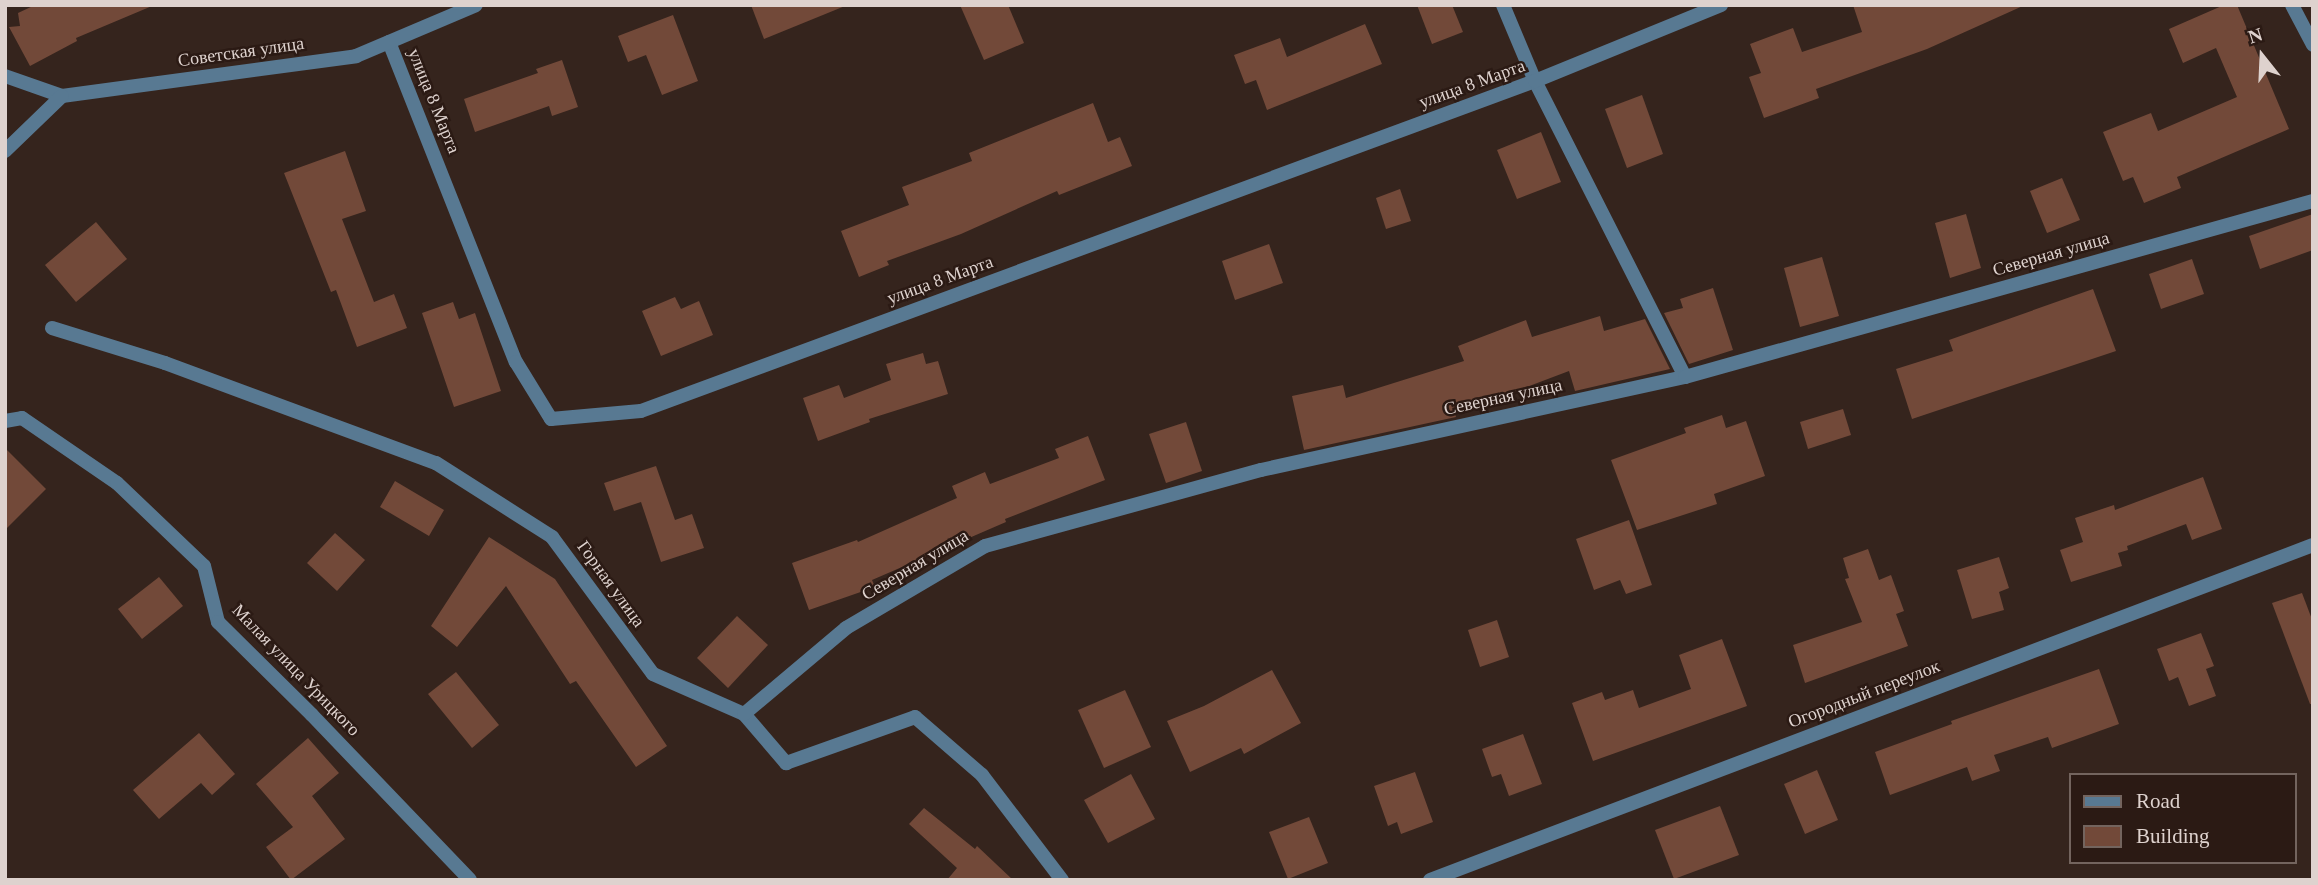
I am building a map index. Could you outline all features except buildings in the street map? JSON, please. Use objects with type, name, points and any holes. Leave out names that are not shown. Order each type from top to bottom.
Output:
[{"type":"street","name":"Советская улица","points":[[5,76],[62,96],[356,56],[476,5]]},
{"type":"street","points":[[1503,5],[1535,81],[1685,377]]},
{"type":"street","name":"улица 8 Марта","points":[[389,41],[516,362],[551,419],[640,411],[1535,81],[1721,5]]},
{"type":"street","points":[[2292,5],[2313,45]]},
{"type":"street","points":[[5,151],[62,96]]},
{"type":"street","name":"Северная улица","points":[[744,714],[846,628],[985,546],[1261,470],[1685,377],[2313,201]]},
{"type":"street","name":"Горная улица","points":[[52,328],[165,363],[436,463],[552,537],[653,674],[744,714],[786,763],[915,717],[982,775],[1062,880]]},
{"type":"street","name":"Малая улица Урицкого","points":[[5,421],[22,418],[117,483],[204,566],[218,622],[312,715],[470,880]]},
{"type":"street","name":"Огородный переулок","points":[[1430,880],[2313,545]]}]
